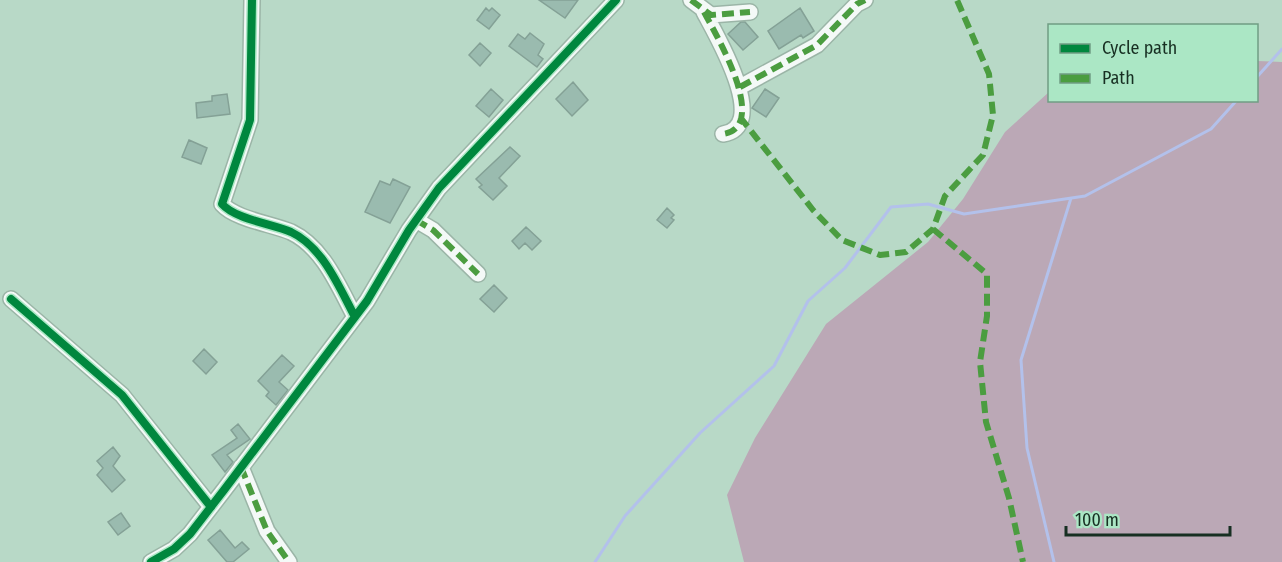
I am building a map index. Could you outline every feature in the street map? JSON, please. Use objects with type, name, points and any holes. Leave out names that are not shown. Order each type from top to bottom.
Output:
[{"type":"street","points":[[252,0],[250,120],[222,204],[232,212],[292,233],[305,241],[320,255],[355,317]]},
{"type":"street","points":[[151,562],[174,549],[190,534],[355,317],[416,220],[469,154],[616,0]]},
{"type":"street","points":[[691,0],[711,15],[750,12]]},
{"type":"street","points":[[740,87],[817,45],[857,4],[865,0]]},
{"type":"street","points":[[704,12],[740,87],[740,117],[737,127],[723,134]]},
{"type":"street","points":[[416,220],[433,230],[478,274]]},
{"type":"street","points":[[11,299],[122,395],[211,507]]},
{"type":"street","points":[[241,467],[267,531],[289,562]]},
{"type":"shaded area","points":[[1258,61],[1282,62],[1282,562],[744,562],[727,495],[755,438],[826,324],[928,242],[963,199],[1005,132],[1048,93],[1048,102],[1258,102]]},
{"type":"building","points":[[539,0],[578,0],[565,18]]},
{"type":"building","points":[[486,8],[489,11],[492,8],[500,15],[489,29],[477,20]]},
{"type":"building","points":[[800,8],[814,31],[803,38],[801,35],[779,49],[768,31]]},
{"type":"building","points":[[741,22],[745,22],[758,37],[743,50],[728,34]]},
{"type":"building","points":[[530,33],[544,44],[538,55],[543,59],[537,67],[509,46],[518,34],[525,39]]},
{"type":"building","points":[[480,43],[491,53],[480,66],[469,55]]},
{"type":"building","points":[[573,82],[588,100],[572,116],[556,99]]},
{"type":"building","points":[[491,89],[503,100],[489,117],[476,106]]},
{"type":"building","points":[[765,89],[779,98],[766,117],[752,108]]},
{"type":"building","points":[[227,94],[230,114],[197,118],[196,103],[212,101],[212,96]]},
{"type":"building","points":[[189,140],[207,148],[201,164],[182,157]]},
{"type":"building","points":[[510,147],[520,156],[499,178],[507,186],[493,200],[479,187],[482,185],[476,179]]},
{"type":"building","points":[[393,179],[410,187],[390,223],[365,212],[380,181],[390,185]]},
{"type":"building","points":[[667,208],[674,215],[671,218],[674,220],[667,228],[657,220]]},
{"type":"building","points":[[526,227],[541,241],[532,250],[525,243],[519,249],[512,241]]},
{"type":"building","points":[[494,285],[507,298],[494,312],[480,299]]},
{"type":"building","points":[[204,349],[217,362],[206,374],[193,361]]},
{"type":"building","points":[[282,355],[294,366],[279,382],[288,390],[276,405],[266,396],[269,392],[258,381]]},
{"type":"building","points":[[238,424],[250,439],[227,455],[233,462],[225,472],[212,455],[237,438],[231,430]]},
{"type":"building","points":[[113,447],[120,456],[113,466],[125,480],[112,492],[97,475],[103,468],[97,461]]},
{"type":"building","points":[[121,513],[130,526],[118,535],[108,522]]},
{"type":"building","points":[[220,530],[235,548],[242,542],[249,549],[233,562],[227,562],[208,540]]},
{"type":"waterway","points":[[1258,76],[1282,49]]},
{"type":"waterway","points":[[595,562],[625,516],[700,433],[774,366],[808,301],[845,268],[891,207],[928,204],[964,214],[1085,196],[1211,129],[1235,102]]},
{"type":"waterway","points":[[1054,562],[1027,448],[1021,360],[1071,198]]},
{"type":"marked path","points":[[691,0],[711,15],[750,12]]},
{"type":"marked path","points":[[740,87],[817,45],[857,4],[865,0]]},
{"type":"marked path","points":[[740,117],[813,210],[842,240],[880,255],[906,252],[933,229],[945,196],[983,155],[993,115],[989,74],[957,0]]},
{"type":"marked path","points":[[704,12],[728,58],[741,98],[742,115],[736,128],[723,134]]},
{"type":"marked path","points":[[416,220],[433,230],[478,274]]},
{"type":"marked path","points":[[933,229],[987,274],[987,316],[980,362],[986,422],[1009,498],[1023,562]]},
{"type":"marked path","points":[[241,467],[267,531],[289,562]]},
{"type":"cycle path","points":[[252,0],[250,120],[222,204],[236,214],[291,232],[312,247],[329,269],[355,317]]},
{"type":"cycle path","points":[[151,562],[174,549],[190,534],[224,490],[367,301],[409,230],[439,188],[616,0]]},
{"type":"cycle path","points":[[11,299],[122,395],[211,507]]}]
